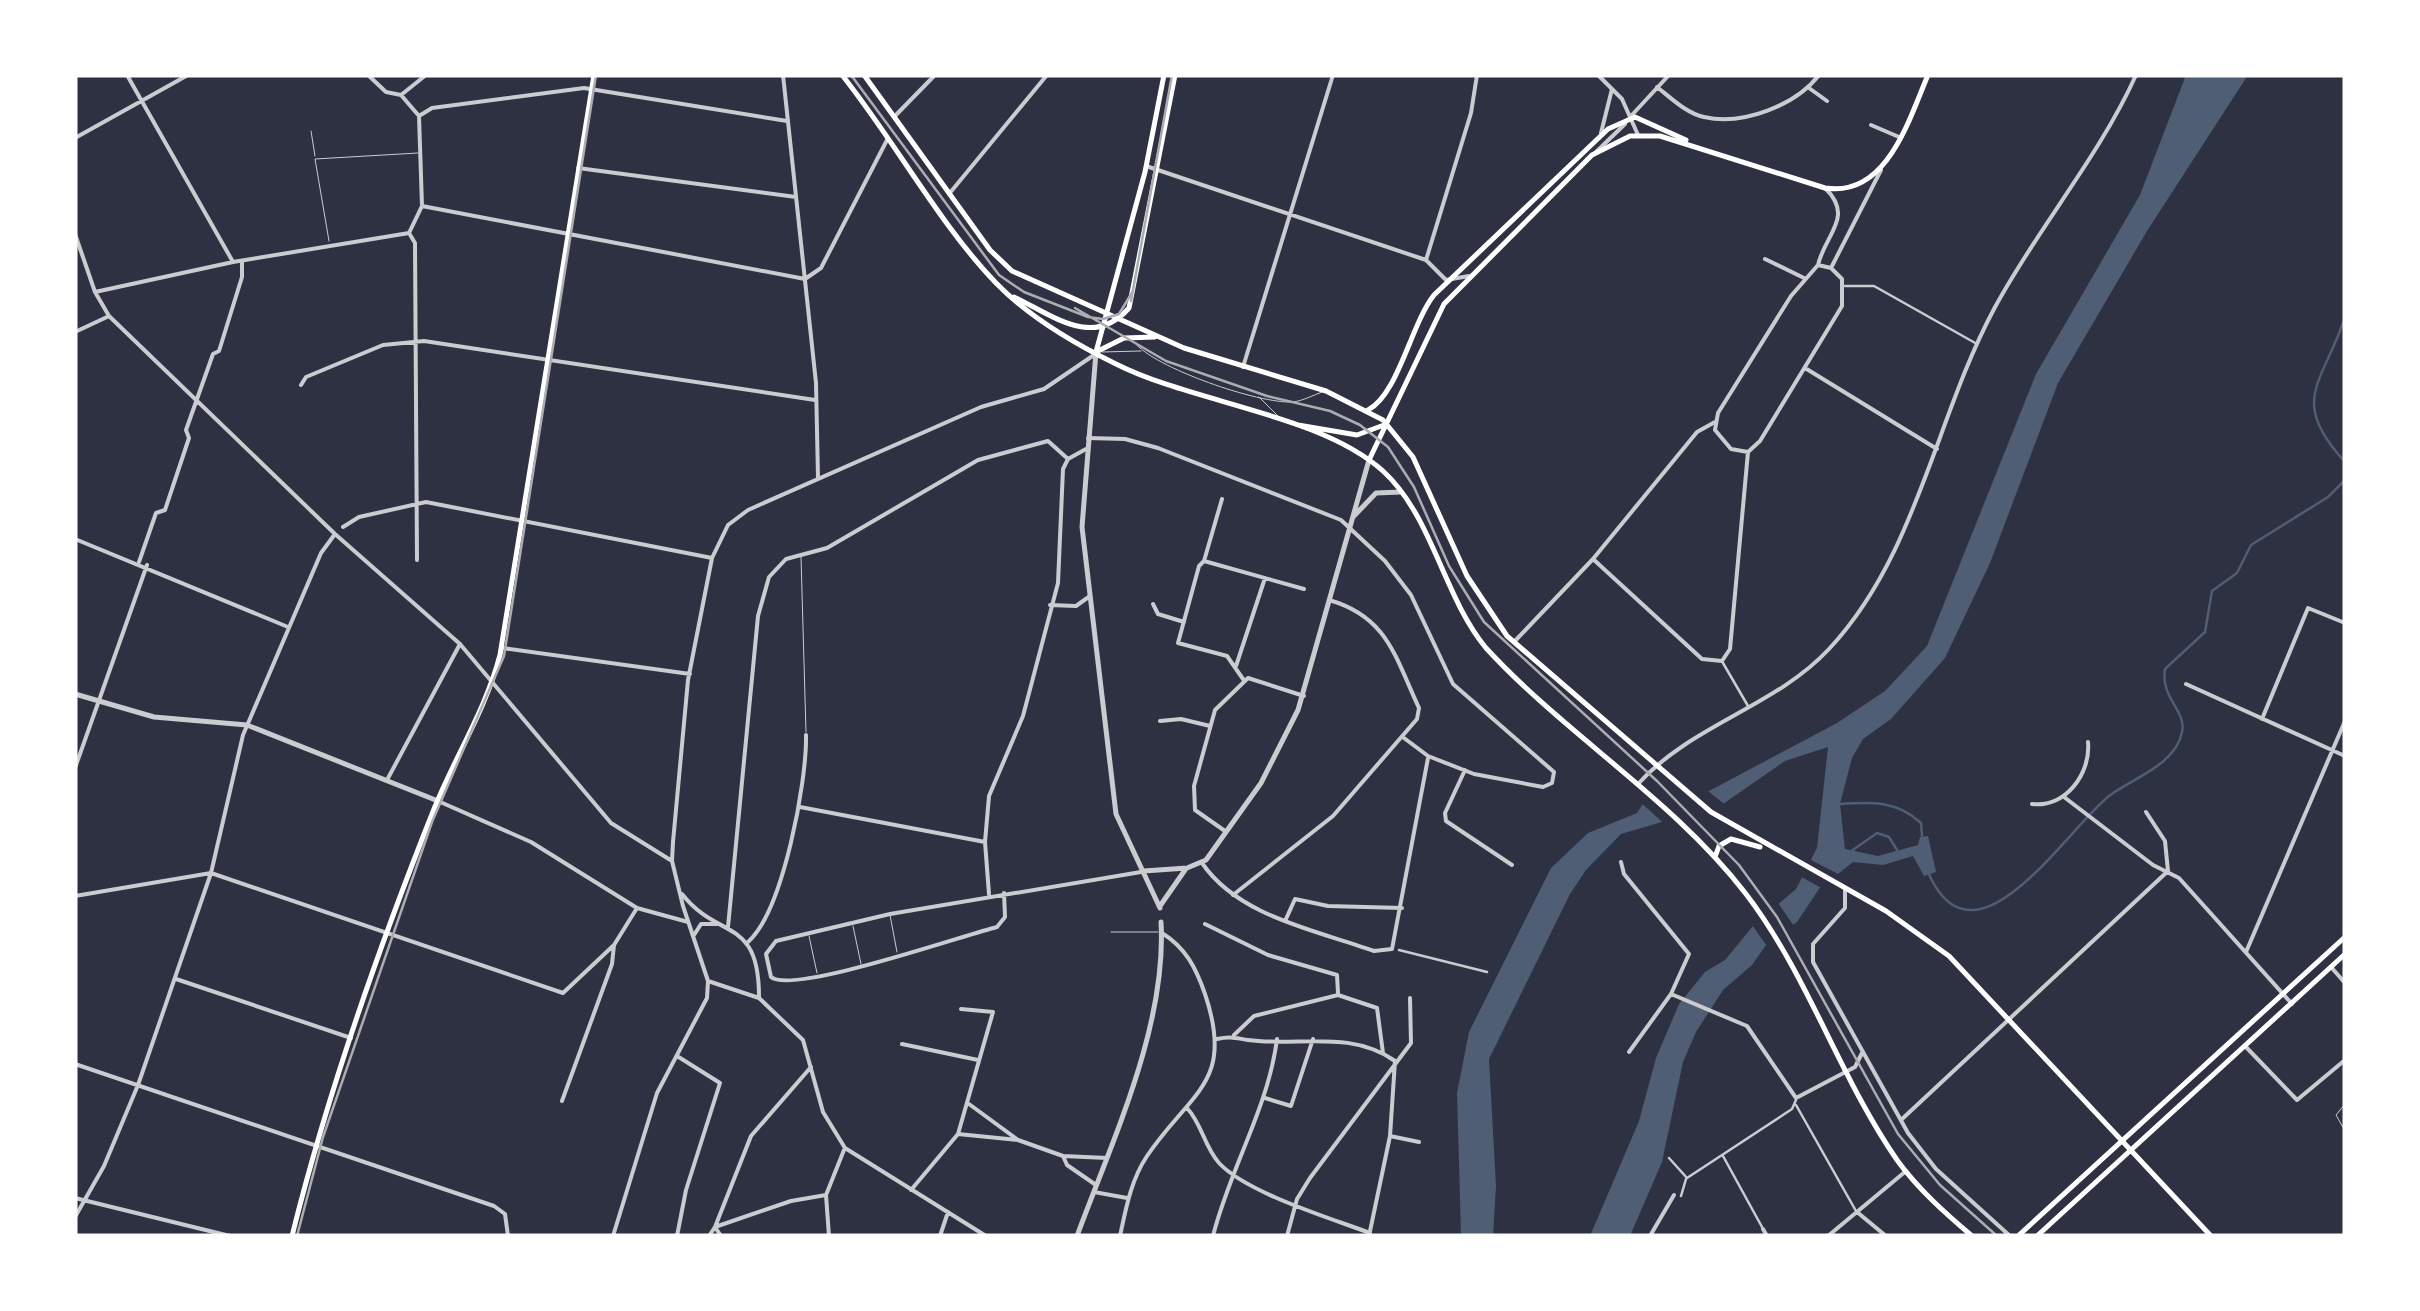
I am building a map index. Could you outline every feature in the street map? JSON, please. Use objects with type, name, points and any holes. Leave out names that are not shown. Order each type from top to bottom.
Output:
[{"type":"main road","points":[[292,1236],[315,1146],[389,931],[438,801],[493,682],[502,648],[594,75]]},
{"type":"main road","points":[[842,75],[980,264],[1007,293],[1096,352],[1143,376],[1339,443],[1369,460],[1401,492],[1454,602],[1486,648],[1685,826],[1750,900],[1786,956],[1906,1171],[1972,1236]]},
{"type":"main road","points":[[864,75],[995,256],[1034,283],[1106,311],[1158,337],[1242,368],[1326,391],[1368,410],[1386,424],[1413,456],[1467,576],[1514,642],[1715,815],[1936,945],[2010,1018],[2211,1236]]},
{"type":"main road","points":[[1096,352],[1146,166],[1164,75]]},
{"type":"main road","points":[[1007,293],[1080,327],[1101,330],[1120,318],[1135,294],[1175,75]]},
{"type":"main road","points":[[1368,410],[1386,394],[1418,318],[1446,280],[1601,135],[1631,116],[1693,143],[1826,188],[1857,186],[1882,168],[1928,75]]},
{"type":"main road","points":[[1369,460],[1432,322],[1469,276],[1592,155],[1638,135],[1693,143]]},
{"type":"main road","points":[[1096,352],[1132,337],[1158,337]]},
{"type":"main road","points":[[1287,424],[1360,435],[1386,424]]},
{"type":"main road","points":[[1715,857],[1719,846],[1730,839],[1773,851]]},
{"type":"main road","points":[[2018,1236],[2345,937]]},
{"type":"main road","points":[[2037,1236],[2345,954]]},
{"type":"street","points":[[127,75],[233,262]]},
{"type":"street","points":[[75,138],[188,75]]},
{"type":"street","points":[[368,75],[386,92],[401,95],[419,116],[422,206],[409,233]]},
{"type":"street","points":[[401,95],[426,75]]},
{"type":"street","points":[[783,75],[805,279],[818,478]]},
{"type":"street","points":[[894,117],[935,75]]},
{"type":"street","points":[[949,194],[1047,75]]},
{"type":"street","points":[[1242,368],[1293,214],[1333,75]]},
{"type":"street","points":[[1426,260],[1471,113],[1477,75]]},
{"type":"street","points":[[1598,75],[1631,116],[1638,135]]},
{"type":"street","points":[[1658,75],[1663,81]]},
{"type":"street","points":[[1592,155],[1669,75]]},
{"type":"street","points":[[1657,87],[1692,113],[1720,118],[1782,105],[1809,88],[1819,75]]},
{"type":"street","points":[[1639,786],[1654,766],[1816,661],[1850,623],[1883,569],[1938,449],[1994,310],[2136,75]]},
{"type":"street","points":[[419,116],[432,108],[591,88],[789,121]]},
{"type":"street","points":[[1809,88],[1827,101]]},
{"type":"street","points":[[1601,135],[1612,89]]},
{"type":"street","points":[[1871,124],[1900,137]]},
{"type":"street","points":[[422,206],[805,279],[821,268],[870,167],[886,149],[888,135]]},
{"type":"street","points":[[1146,166],[1426,260],[1446,280],[1469,276]]},
{"type":"street","points":[[578,168],[796,197]]},
{"type":"street","points":[[1831,268],[1882,168]]},
{"type":"street","points":[[1514,642],[1593,559],[1697,432],[1715,422],[1804,278],[1818,265],[1840,216],[1836,200],[1826,188]]},
{"type":"street","points":[[95,292],[233,262],[409,233]]},
{"type":"street","points":[[409,233],[415,243],[418,343],[417,560]]},
{"type":"street","points":[[75,234],[95,292],[109,316],[335,534],[460,644],[611,823],[672,861]]},
{"type":"street","points":[[75,257],[82,254]]},
{"type":"street","points":[[1766,259],[1804,278]]},
{"type":"street","points":[[139,562],[156,513],[165,510],[189,438],[186,430],[196,399],[212,354],[219,351],[242,277],[242,262]]},
{"type":"street","points":[[1722,661],[1730,649],[1748,452],[1842,306],[1845,286],[1831,268],[1818,265]]},
{"type":"street","points":[[1845,286],[1874,286],[1978,345]]},
{"type":"street","points":[[75,332],[109,316]]},
{"type":"street","points":[[301,385],[306,377],[383,345],[418,343],[815,400]]},
{"type":"street","points":[[1096,352],[1080,512],[1116,814],[1160,908],[1172,883],[1187,868]]},
{"type":"street","points":[[613,1236],[647,1117],[706,1005],[708,982],[672,861],[690,674],[712,558],[721,534],[740,515],[818,478],[981,407],[1044,389],[1073,373],[1096,352]]},
{"type":"street","points":[[1805,368],[1938,449]]},
{"type":"street","points":[[1715,422],[1724,444],[1748,452]]},
{"type":"street","points":[[1088,438],[1146,444],[1349,522],[1410,595],[1453,684],[1554,772],[1552,782],[1543,787],[1465,770],[1428,756],[1404,738]]},
{"type":"street","points":[[728,927],[758,616],[771,572],[786,560],[827,548],[978,460],[1048,441],[1068,459]]},
{"type":"street","points":[[990,896],[985,842],[992,783],[1024,716],[1059,574],[1062,474],[1068,459],[1086,450]]},
{"type":"street","points":[[1004,893],[1005,917],[997,927],[861,967],[777,982],[771,977],[768,948],[776,941],[1004,893],[1202,863],[1276,756],[1304,696],[1369,460]]},
{"type":"street","points":[[1228,483],[1232,475]]},
{"type":"street","points":[[1349,522],[1376,494],[1401,492]]},
{"type":"street","points":[[1222,499],[1178,643],[1228,656],[1244,679],[1304,696]]},
{"type":"street","points":[[343,527],[359,516],[416,504],[524,520],[712,558]]},
{"type":"street","points":[[75,1217],[104,1166],[176,979],[211,873],[247,725],[321,552],[335,534]]},
{"type":"street","points":[[75,539],[147,565],[289,628]]},
{"type":"street","points":[[1593,559],[1702,659],[1722,661]]},
{"type":"street","points":[[1202,564],[1304,589]]},
{"type":"street","points":[[75,768],[147,565]]},
{"type":"street","points":[[1236,666],[1265,578]]},
{"type":"street","points":[[1234,895],[1333,816],[1404,738],[1419,708],[1383,632],[1364,613],[1318,594]]},
{"type":"street","points":[[1050,605],[1076,606],[1090,596]]},
{"type":"street","points":[[1153,604],[1158,614],[1184,622]]},
{"type":"street","points":[[2262,719],[2308,608],[2345,623]]},
{"type":"street","points":[[387,780],[460,644]]},
{"type":"street","points":[[502,648],[690,674]]},
{"type":"street","points":[[1722,661],[1748,706]]},
{"type":"street","points":[[1227,832],[1198,814],[1194,802],[1210,726],[1224,697],[1244,679]]},
{"type":"street","points":[[2186,684],[2345,756]]},
{"type":"street","points":[[75,694],[154,717],[247,725],[438,801],[542,848],[637,908],[689,923]]},
{"type":"street","points":[[1160,720],[1182,719],[1210,726]]},
{"type":"street","points":[[2246,952],[2345,721]]},
{"type":"street","points":[[748,942],[764,921],[800,807],[806,776],[806,735]]},
{"type":"street","points":[[2032,804],[2064,797],[2084,772],[2088,742]]},
{"type":"street","points":[[1395,950],[1428,756]]},
{"type":"street","points":[[1465,770],[1445,813],[1446,821],[1512,865]]},
{"type":"street","points":[[2064,797],[2154,865],[2168,871],[2292,1004]]},
{"type":"street","points":[[800,807],[985,842]]},
{"type":"street","points":[[2146,812],[2165,841],[2168,871]]},
{"type":"street","points":[[1621,862],[1624,874],[1689,954],[1671,994],[1629,1052]]},
{"type":"street","points":[[1202,863],[1234,895],[1286,919],[1374,951],[1395,950],[1487,972]]},
{"type":"street","points":[[1901,1120],[2168,871]]},
{"type":"street","points":[[75,896],[211,873],[563,993],[621,937],[637,908]]},
{"type":"street","points":[[1845,889],[1845,908],[1816,939],[1811,957],[1901,1120],[1936,1169],[2010,1236]]},
{"type":"street","points":[[682,894],[692,908],[748,942],[760,998]]},
{"type":"street","points":[[1286,919],[1295,899],[1328,906],[1402,908]]},
{"type":"street","points":[[1076,1236],[1107,1158],[1144,1042],[1161,922]]},
{"type":"street","points":[[694,935],[701,924],[721,924]]},
{"type":"street","points":[[1205,924],[1268,955],[1337,975],[1338,995]]},
{"type":"street","points":[[1120,1236],[1127,1198],[1150,1152],[1207,1080],[1217,1039],[1198,972],[1180,946],[1162,932]]},
{"type":"street","points":[[562,1101],[612,964],[614,945]]},
{"type":"street","points":[[2331,967],[2345,982]]},
{"type":"street","points":[[176,979],[352,1038]]},
{"type":"street","points":[[708,982],[760,998],[797,1032],[823,1112],[844,1148],[986,1236]]},
{"type":"street","points":[[1671,994],[1719,1012],[1752,1031],[1796,1101],[1856,1212],[1886,1236]]},
{"type":"street","points":[[1217,1039],[1234,1035],[1254,1016],[1338,995],[1377,1008],[1383,1053]]},
{"type":"street","points":[[1287,1236],[1294,1206],[1310,1178],[1412,1043],[1410,998]]},
{"type":"street","points":[[911,1190],[958,1134],[969,1104],[993,1012],[961,1009]]},
{"type":"street","points":[[1234,1035],[1246,1040],[1312,1039],[1383,1053],[1395,1061]]},
{"type":"street","points":[[1214,1236],[1232,1173],[1265,1098],[1277,1039]]},
{"type":"street","points":[[1265,1098],[1292,1106],[1312,1039]]},
{"type":"street","points":[[902,1044],[978,1060]]},
{"type":"street","points":[[2245,1046],[2297,1100],[2344,1064]]},
{"type":"street","points":[[1650,1236],[1687,1178],[1724,1157],[1796,1101],[1848,1072],[1862,1053]]},
{"type":"street","points":[[677,1056],[720,1084],[686,1190],[677,1236]]},
{"type":"street","points":[[1187,1108],[1217,1161],[1232,1173],[1294,1206],[1369,1235],[1390,1136],[1395,1061]]},
{"type":"street","points":[[75,1064],[500,1209],[507,1220],[508,1236]]},
{"type":"street","points":[[709,1236],[752,1136],[811,1066]]},
{"type":"street","points":[[969,1104],[1018,1140]]},
{"type":"street","points":[[958,1134],[1018,1140],[1063,1156],[1107,1158]]},
{"type":"street","points":[[1390,1136],[1419,1142]]},
{"type":"street","points":[[829,1236],[826,1195],[844,1148]]},
{"type":"street","points":[[1063,1156],[1095,1188],[1127,1198]]},
{"type":"street","points":[[1724,1157],[1767,1236]]},
{"type":"street","points":[[1669,1158],[1687,1178]]},
{"type":"street","points":[[1828,1236],[1906,1171]]},
{"type":"street","points":[[715,1227],[791,1201],[826,1195]]},
{"type":"street","points":[[75,1198],[230,1236]]},
{"type":"street","points":[[940,1236],[948,1212]]},
{"type":"street","points":[[715,1227],[721,1236]]},
{"type":"lane","points":[[311,130],[329,244]]},
{"type":"lane","points":[[315,159],[418,153]]},
{"type":"lane","points":[[1132,337],[1144,352],[1171,367],[1256,395],[1293,402],[1326,391]]},
{"type":"lane","points":[[1096,352],[1144,352]]},
{"type":"lane","points":[[1256,395],[1287,424]]},
{"type":"lane","points":[[801,557],[801,677],[806,735]]},
{"type":"lane","points":[[890,914],[898,956]]},
{"type":"lane","points":[[852,923],[861,967]]},
{"type":"lane","points":[[1111,932],[1162,932]]},
{"type":"lane","points":[[809,934],[818,976]]},
{"type":"lane","points":[[2345,1104],[2336,1116],[2345,1131]]},
{"type":"water","points":[[2186,75],[2248,75],[2147,231],[2058,383],[1990,563],[1945,658],[1891,719],[1863,739],[1852,758],[1840,804],[1845,849],[1878,856],[1918,845],[1920,837],[1928,836],[1936,872],[1924,876],[1913,856],[1883,865],[1853,862],[1819,889],[1797,922],[1766,945],[1752,965],[1723,990],[1696,1032],[1683,1062],[1662,1162],[1630,1236],[1590,1236],[1639,1121],[1656,1058],[1679,1004],[1705,972],[1725,960],[1753,926],[1796,889],[1817,848],[1828,747],[1785,761],[1723,804],[1621,834],[1586,870],[1570,894],[1489,1059],[1496,1186],[1493,1236],[1461,1236],[1457,1093],[1469,1032],[1551,868],[1588,833],[1637,813],[1644,802],[1709,791],[1837,723],[1885,691],[1927,646],[2036,374],[2140,195]]},
{"type":"pier","points":[[1703,787],[1728,807],[1668,827],[1639,801]]},
{"type":"pier","points":[[1805,857],[1844,877],[1825,890],[1798,875]]},
{"type":"pier","points":[[1776,900],[1796,929],[1769,949],[1750,922]]},
{"type":"waterway","points":[[2345,317],[2320,376],[2314,407],[2328,441],[2345,462]]},
{"type":"waterway","points":[[1928,872],[1947,901],[1970,910],[1994,904],[2020,887],[2109,796],[2171,754],[2178,744],[2182,724],[2166,688],[2165,669],[2205,632],[2212,591],[2237,573],[2251,545],[2328,497],[2345,480]]},
{"type":"waterway","points":[[1839,804],[1893,806],[1921,823],[1922,836]]},
{"type":"waterway","points":[[1850,852],[1877,833],[1889,837],[1897,850]]},
{"type":"tram line","points":[[297,1236],[323,1137],[432,822],[504,656],[596,75]]},
{"type":"tram line","points":[[851,75],[999,275],[1024,292],[1103,319],[1119,314],[1133,291]]},
{"type":"tram line","points":[[1131,301],[1172,75]]},
{"type":"tram line","points":[[1075,308],[1166,361],[1267,396],[1330,411],[1360,425],[1388,447],[1414,487],[1449,566],[1484,622],[1657,781],[1739,865],[1777,917],[1898,1134],[1940,1185],[1997,1236]]}]
